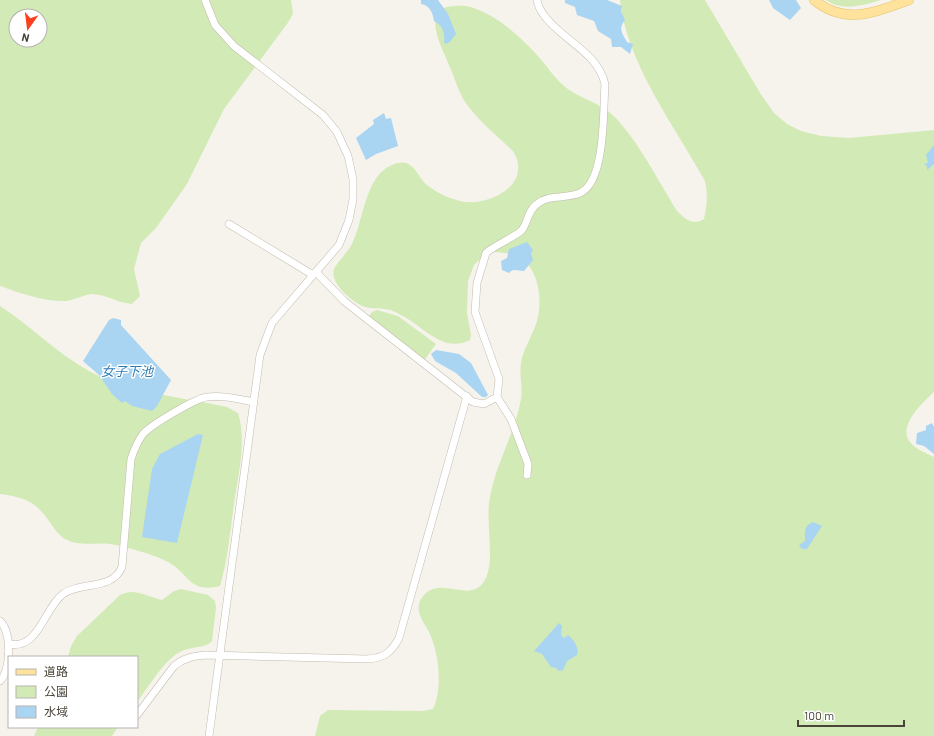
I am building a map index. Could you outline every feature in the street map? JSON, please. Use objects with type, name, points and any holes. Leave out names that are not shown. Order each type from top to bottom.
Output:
[{"type":"main road","points":[[814,0],[832,11],[851,16],[871,13],[909,0]]},
{"type":"street","points":[[205,0],[215,25],[234,46],[323,115],[337,132],[348,156],[353,178],[353,199],[349,220],[339,245],[272,323],[266,335],[260,356],[209,736]]},
{"type":"street","points":[[527,475],[528,464],[511,419],[497,397],[499,378],[475,312],[477,283],[483,258],[486,253],[493,247],[522,230],[536,204],[546,198],[562,197],[580,193],[588,188],[595,178],[602,135],[605,84],[597,63],[542,13],[537,0]]},
{"type":"street","points":[[229,224],[314,273],[344,301],[473,402],[484,404],[497,397]]},
{"type":"street","points":[[9,644],[16,646],[29,640],[38,630],[62,595],[70,590],[115,579],[120,572],[122,567],[131,459],[136,444],[144,432],[192,402],[206,397],[219,396],[254,402]]},
{"type":"street","points":[[138,714],[174,666],[182,660],[206,655],[367,659],[380,658],[389,653],[400,638],[467,396]]},
{"type":"street","points":[[0,621],[8,635],[9,644],[5,677],[0,681]]},
{"type":"green space","points":[[0,0],[291,0],[293,14],[287,24],[224,109],[187,184],[156,228],[141,243],[134,269],[140,296],[132,304],[93,294],[66,301],[58,301],[0,286]]},
{"type":"green space","points":[[620,0],[705,0],[760,93],[774,113],[787,124],[801,131],[821,136],[849,138],[934,130],[934,392],[913,415],[907,429],[907,436],[915,447],[934,457],[934,736],[315,736],[320,716],[328,710],[423,711],[433,709],[436,701],[439,681],[437,660],[429,632],[420,616],[420,602],[425,594],[433,589],[449,588],[466,591],[473,590],[480,586],[486,578],[490,561],[490,497],[493,484],[518,412],[521,399],[521,363],[539,312],[539,293],[534,274],[523,260],[508,253],[488,252],[474,265],[468,281],[467,313],[471,335],[470,340],[460,343],[451,344],[442,341],[392,311],[386,309],[367,308],[360,305],[343,292],[335,280],[333,274],[334,269],[352,244],[372,186],[378,176],[387,168],[398,163],[408,164],[412,166],[427,185],[443,195],[460,201],[471,202],[483,201],[504,191],[513,184],[517,174],[518,163],[513,151],[478,118],[462,97],[440,43],[435,25],[436,17],[440,11],[447,7],[468,6],[482,11],[502,23],[536,54],[564,86],[603,108],[618,121],[637,145],[677,211],[689,221],[700,221],[704,219],[706,205],[707,191],[705,181],[666,116],[642,71],[624,24]]},
{"type":"green space","points":[[826,0],[881,0],[846,7],[833,4]]},
{"type":"green space","points":[[0,306],[55,348],[89,371],[122,384],[156,394],[227,407],[238,413],[242,435],[241,458],[227,556],[220,586],[210,588],[195,585],[168,562],[140,551],[110,544],[82,544],[65,539],[58,533],[37,507],[28,501],[17,497],[0,494]]},
{"type":"green space","points":[[377,310],[398,316],[436,344],[423,362],[367,319],[372,312]]},
{"type":"green space","points":[[181,589],[208,595],[215,601],[216,608],[212,641],[209,644],[184,650],[174,656],[162,668],[138,701],[138,656],[68,656],[71,646],[77,636],[120,595],[136,592],[162,600],[174,591]]},
{"type":"green space","points":[[38,728],[117,728],[112,736],[34,736]]},
{"type":"water","points":[[421,0],[438,0],[448,14],[456,34],[450,42],[445,44],[444,33],[440,25],[434,21],[429,8],[421,4]]},
{"type":"water","points":[[565,0],[607,0],[622,6],[621,11],[625,20],[621,29],[627,42],[633,44],[630,54],[621,47],[612,47],[611,39],[598,31],[594,21],[577,15],[575,7],[565,3]]},
{"type":"water","points":[[769,0],[796,0],[801,8],[790,20],[773,8]]},
{"type":"water","points":[[384,113],[386,119],[391,118],[398,146],[376,154],[366,160],[356,138],[374,124],[373,120]]},
{"type":"water","points":[[934,145],[934,164],[927,170],[927,166],[924,165],[928,162],[926,155]]},
{"type":"water","points":[[527,242],[533,250],[531,253],[533,260],[524,271],[514,270],[509,273],[502,270],[501,261],[507,258],[509,249]]},
{"type":"water","name":"女子下池","points":[[113,318],[121,320],[121,325],[171,380],[157,406],[152,411],[132,406],[125,401],[122,403],[112,394],[99,375],[83,361],[109,320]]},
{"type":"water","points":[[436,350],[459,354],[471,363],[488,395],[486,397],[482,397],[456,373],[435,361],[431,354]]},
{"type":"water","points":[[932,423],[934,427],[934,454],[924,446],[916,444],[917,433],[926,430],[926,426]]},
{"type":"water","points":[[198,434],[203,435],[177,543],[142,537],[152,469],[160,454]]},
{"type":"water","points":[[813,522],[822,526],[807,549],[802,549],[799,545],[805,541],[806,528]]},
{"type":"water","points":[[559,623],[562,626],[561,635],[564,638],[568,635],[576,644],[577,655],[567,661],[563,670],[559,671],[556,668],[551,667],[542,654],[534,651]]}]
